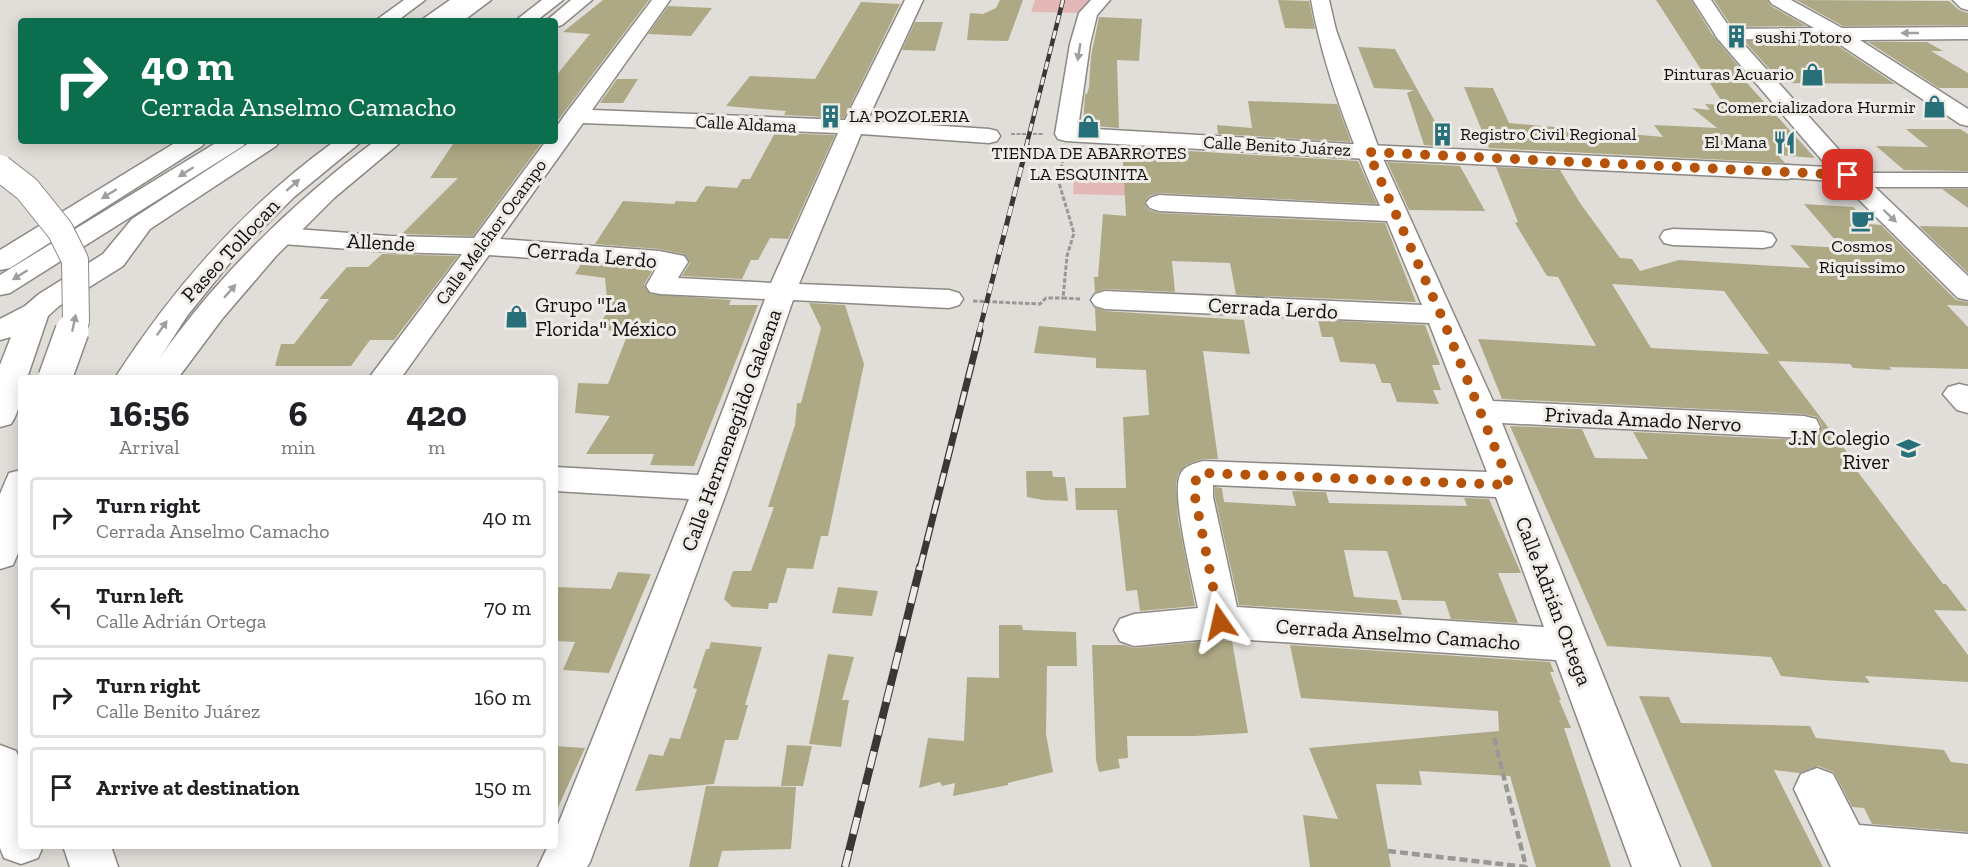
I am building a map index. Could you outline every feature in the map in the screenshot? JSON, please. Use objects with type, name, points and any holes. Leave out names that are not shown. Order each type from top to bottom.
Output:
[{"type":"main road","points":[[389,18],[416,0]]},
{"type":"main road","points":[[434,18],[463,0]]},
{"type":"main road","points":[[455,18],[482,0]]},
{"type":"main road","points":[[528,18],[554,0]]},
{"type":"main road","points":[[558,19],[583,0]]},
{"type":"main road","name":"Calle Melchor Ocampo","points":[[558,140],[661,0]]},
{"type":"main road","name":"Calle Hermenegildo Galeana","points":[[562,867],[573,846],[711,488],[782,290],[852,128],[914,0]]},
{"type":"main road","points":[[1067,131],[1080,44],[1088,13],[1101,0]]},
{"type":"main road","name":"Calle Adrián Ortega","points":[[1320,0],[1326,30],[1368,152],[1481,411],[1656,867]]},
{"type":"main road","points":[[1702,0],[1725,35],[1848,175],[1968,292]]},
{"type":"main road","points":[[1778,0],[1836,33],[1968,119]]},
{"type":"main road","points":[[1962,0],[1968,4]]},
{"type":"main road","points":[[1725,35],[1968,33]]},
{"type":"main road","name":"Calle Aldama","points":[[575,116],[989,136]]},
{"type":"main road","name":"Calle Benito Juárez","points":[[1067,131],[1368,152],[1848,175],[1863,180],[1968,180]]},
{"type":"main road","points":[[0,262],[189,144]]},
{"type":"main road","points":[[0,287],[230,144]]},
{"type":"main road","points":[[0,331],[35,312],[49,300],[113,260],[141,224],[262,144]]},
{"type":"main road","name":"Paseo Tollocan","points":[[133,375],[153,340],[207,268],[267,207],[346,144]]},
{"type":"main road","points":[[164,375],[192,336],[253,264],[339,181],[386,144]]},
{"type":"main road","name":"Calle Melchor Ocampo","points":[[387,375],[555,144]]},
{"type":"main road","points":[[0,168],[27,189],[55,223],[75,260],[76,321],[56,375]]},
{"type":"main road","points":[[1159,203],[1397,214]]},
{"type":"main road","name":"Allende","points":[[282,236],[390,244],[480,246]]},
{"type":"main road","points":[[1673,237],[1763,240]]},
{"type":"main road","name":"Cerrada Lerdo","points":[[480,246],[674,262],[660,286],[949,298]]},
{"type":"main road","name":"Cerrada Lerdo","points":[[1105,300],[1441,315]]},
{"type":"main road","points":[[0,416],[35,312]]},
{"type":"main road","name":"Privada Amado Nervo","points":[[1481,411],[1804,427]]},
{"type":"main road","points":[[1220,622],[1195,497],[1196,477],[1203,473],[1510,485]]},
{"type":"main road","points":[[558,479],[711,488]]},
{"type":"main road","points":[[0,555],[18,492]]},
{"type":"main road","name":"Cerrada Anselmo Camacho","points":[[1134,630],[1220,622],[1570,645]]},
{"type":"main road","points":[[0,765],[4,790],[18,832]]},
{"type":"main road","points":[[1817,789],[1851,856],[1968,857]]},
{"type":"main road","points":[[24,849],[29,867]]},
{"type":"main road","points":[[88,849],[94,867]]},
{"type":"path","points":[[989,136],[1015,133],[1046,135],[1053,128],[1067,131],[1059,183],[1074,233],[1068,256],[1063,298]]},
{"type":"path","points":[[949,298],[1040,304],[1046,298],[1105,300]]},
{"type":"path","points":[[1388,852],[1526,867],[1493,733]]},
{"type":"shaded area","points":[[1035,0],[1101,0],[1088,13],[1031,12]]},
{"type":"shaded area","points":[[1075,167],[1147,170],[1150,196],[1073,194]]},
{"type":"building","points":[[603,0],[649,0],[558,120],[558,73],[590,34],[563,32]]},
{"type":"building","points":[[1000,0],[1023,0],[1008,41],[967,40],[970,13],[983,14],[996,8]]},
{"type":"building","points":[[1278,0],[1309,1],[1315,29],[1285,28]]},
{"type":"building","points":[[1656,0],[1691,0],[1713,36],[1753,83],[1747,83],[1815,158],[1778,155],[1785,163],[1489,148],[1464,87],[1493,88],[1509,123],[1663,137],[1654,125],[1717,128],[1692,108],[1710,110],[1705,104],[1724,105]]},
{"type":"building","points":[[1714,0],[1767,0],[1771,6],[1806,26],[1732,27]]},
{"type":"building","points":[[1796,0],[1949,1],[1959,10],[1968,13],[1968,25],[1843,26]]},
{"type":"building","points":[[861,2],[900,4],[844,118],[784,115],[786,111],[726,106],[750,76],[815,79]]},
{"type":"building","points":[[668,6],[712,8],[691,36],[648,34]]},
{"type":"building","points":[[1099,17],[1142,19],[1139,61],[1117,60],[1119,128],[1083,125],[1085,94],[1089,87],[1091,56]]},
{"type":"building","points":[[915,22],[943,22],[935,51],[902,50]]},
{"type":"building","points":[[1744,41],[1832,42],[1895,84],[1782,83]]},
{"type":"building","points":[[1868,42],[1927,42],[1943,51],[1931,51],[1968,73],[1968,88],[1939,88]]},
{"type":"building","points":[[1358,47],[1395,49],[1449,147],[1424,145],[1407,93],[1414,90],[1374,88]]},
{"type":"building","points":[[617,79],[638,79],[623,103],[600,103]]},
{"type":"building","points":[[1248,101],[1337,104],[1351,142],[1218,134],[1217,125],[1252,128]]},
{"type":"building","points":[[1906,129],[1960,129],[1968,134],[1968,171],[1904,170],[1876,146],[1928,147]]},
{"type":"building","points":[[775,133],[835,135],[788,239],[770,238],[758,260],[751,260],[742,279],[682,276],[690,263],[684,254],[659,249],[595,244],[623,201],[674,204],[676,201],[696,202],[706,186],[737,188],[742,179],[750,179]]},
{"type":"building","points":[[453,144],[541,144],[473,236],[402,234],[458,178],[430,178]]},
{"type":"building","points":[[1122,147],[1358,161],[1377,204],[1159,193],[1149,196],[1144,203],[1149,210],[1159,213],[1385,223],[1416,302],[1236,295],[1230,263],[1172,261],[1175,292],[1105,289],[1095,292],[1094,277],[1098,277],[1103,214],[1126,216]]},
{"type":"building","points":[[1387,162],[1460,166],[1485,211],[1409,210]]},
{"type":"building","points":[[1496,167],[1560,170],[1580,203],[1620,258],[1632,259],[1640,271],[1679,260],[1810,268],[1790,245],[1842,248],[1804,204],[1853,207],[1869,224],[1881,225],[1956,300],[1968,302],[1968,306],[1947,305],[1968,327],[1968,369],[1889,367],[1892,370],[1853,368],[1850,364],[1778,361],[1852,459],[1848,459],[1943,584],[1946,584],[1967,611],[1934,610],[1968,655],[1968,682],[1865,676],[1870,683],[1781,676],[1771,657],[1607,646],[1510,426],[1582,429],[1595,458],[1648,459],[1633,432],[1804,440],[1817,437],[1822,426],[1817,417],[1804,414],[1502,399],[1478,339],[1596,346],[1558,277],[1547,276],[1515,223],[1518,222]],"holes":[[[1612,284],[1724,291],[1769,354],[1651,348]]]},
{"type":"building","points":[[1942,189],[1968,189],[1968,208]]},
{"type":"building","points":[[1919,226],[1968,227],[1968,273]]},
{"type":"building","points":[[382,254],[458,256],[394,340],[370,340],[351,366],[275,366],[281,344],[294,344],[329,299],[319,299],[347,267],[368,267]]},
{"type":"building","points":[[581,264],[653,269],[644,285],[650,294],[731,300],[729,305],[758,305],[694,466],[650,465],[654,454],[586,454],[610,416],[575,413],[578,383],[608,384],[629,331],[598,330],[608,309],[605,278],[575,274]]},
{"type":"building","points":[[809,303],[845,305],[864,364],[828,536],[821,536],[813,569],[787,568],[777,603],[769,603],[768,609],[732,607],[724,599],[733,571],[751,571],[774,507],[768,507],[795,425],[797,403],[801,403],[821,328]]},
{"type":"building","points":[[1095,308],[1105,311],[1244,320],[1250,354],[1203,351],[1218,459],[1202,459],[1186,465],[1178,474],[1176,485],[1178,519],[1195,606],[1140,611],[1137,590],[1126,591],[1117,510],[1076,510],[1075,488],[1126,488],[1123,417],[1149,415],[1146,370],[1096,368],[1096,358],[1034,353],[1039,326],[1096,331]]},
{"type":"building","points":[[1318,320],[1425,325],[1440,365],[1432,365],[1441,390],[1433,390],[1439,404],[1397,402],[1390,383],[1382,383],[1375,364],[1340,362],[1333,337],[1322,337]]},
{"type":"building","points":[[1026,471],[1052,471],[1053,477],[1065,477],[1068,501],[1027,497]]},
{"type":"building","points":[[1215,487],[1222,488],[1224,502],[1296,506],[1292,491],[1326,492],[1329,503],[1467,506],[1464,498],[1489,499],[1521,573],[1498,573],[1518,623],[1451,619],[1445,601],[1402,600],[1387,551],[1344,550],[1354,597],[1397,600],[1402,615],[1239,605],[1215,497]]},
{"type":"building","points":[[618,572],[651,574],[609,673],[563,670],[575,642],[558,641],[558,587],[611,589]]},
{"type":"building","points":[[838,587],[878,591],[872,616],[832,613]]},
{"type":"building","points":[[999,625],[1022,625],[1023,630],[1076,632],[1077,666],[1047,666],[1046,734],[1053,772],[1008,783],[1008,785],[953,796],[955,783],[942,786],[940,782],[919,788],[928,738],[964,741],[967,677],[999,678]]},
{"type":"building","points":[[1220,640],[1232,641],[1248,733],[1127,736],[1128,758],[1118,759],[1120,768],[1099,772],[1096,760],[1092,645],[1124,645],[1134,648]]},
{"type":"building","points":[[711,642],[762,647],[745,705],[748,705],[738,740],[725,740],[714,784],[635,791],[649,754],[663,756],[670,738],[680,739],[697,689],[693,688],[706,649],[709,649]]},
{"type":"building","points":[[1290,645],[1550,662],[1554,672],[1550,672],[1571,728],[1564,728],[1611,867],[1536,867],[1510,776],[1419,771],[1422,785],[1376,784],[1391,867],[1310,867],[1303,815],[1338,819],[1309,748],[1499,731],[1498,711],[1301,698]]},
{"type":"building","points":[[828,654],[854,657],[842,700],[849,700],[841,747],[809,744]]},
{"type":"building","points":[[1639,696],[1669,697],[1681,723],[1810,726],[1816,738],[1944,750],[1951,762],[1968,764],[1968,832],[1872,824],[1864,808],[1852,807],[1834,772],[1818,766],[1799,773],[1774,770],[1823,867],[1712,867]]},
{"type":"building","points":[[787,745],[812,746],[803,786],[781,786]]},
{"type":"building","points":[[558,746],[585,748],[558,807]]},
{"type":"building","points":[[706,786],[796,787],[791,849],[722,851],[718,867],[689,867]]},
{"type":"railway","points":[[1026,147],[1063,0]]},
{"type":"railway","points":[[979,332],[1027,145]]},
{"type":"railway","points":[[920,568],[980,331]]},
{"type":"railway","points":[[845,867],[920,567]]},
{"type":"place","name":"sushi Totoro","points":[[1737,37]]},
{"type":"place","name":"Pinturas Acuario","points":[[1812,74]]},
{"type":"place","name":"Comercializadora Hurmir","points":[[1934,107]]},
{"type":"place","name":"LA POZOLERIA","points":[[831,116]]},
{"type":"place","name":"TIENDA DE ABARROTES LA ESQUINITA","points":[[1089,127]]},
{"type":"place","name":"Registro Civil Regional","points":[[1442,134]]},
{"type":"place","name":"El Mana","points":[[1785,142]]},
{"type":"place","name":"Cosmos Riquissimo","points":[[1862,220]]},
{"type":"place","name":"Grupo \"La Florida\" México","points":[[517,316]]},
{"type":"place","name":"J.N Colegio River","points":[[1908,449]]},
{"type":"route","points":[[1220,622],[1195,497],[1196,477],[1203,473],[1510,485],[1441,315],[1368,152],[1848,175]]}]
